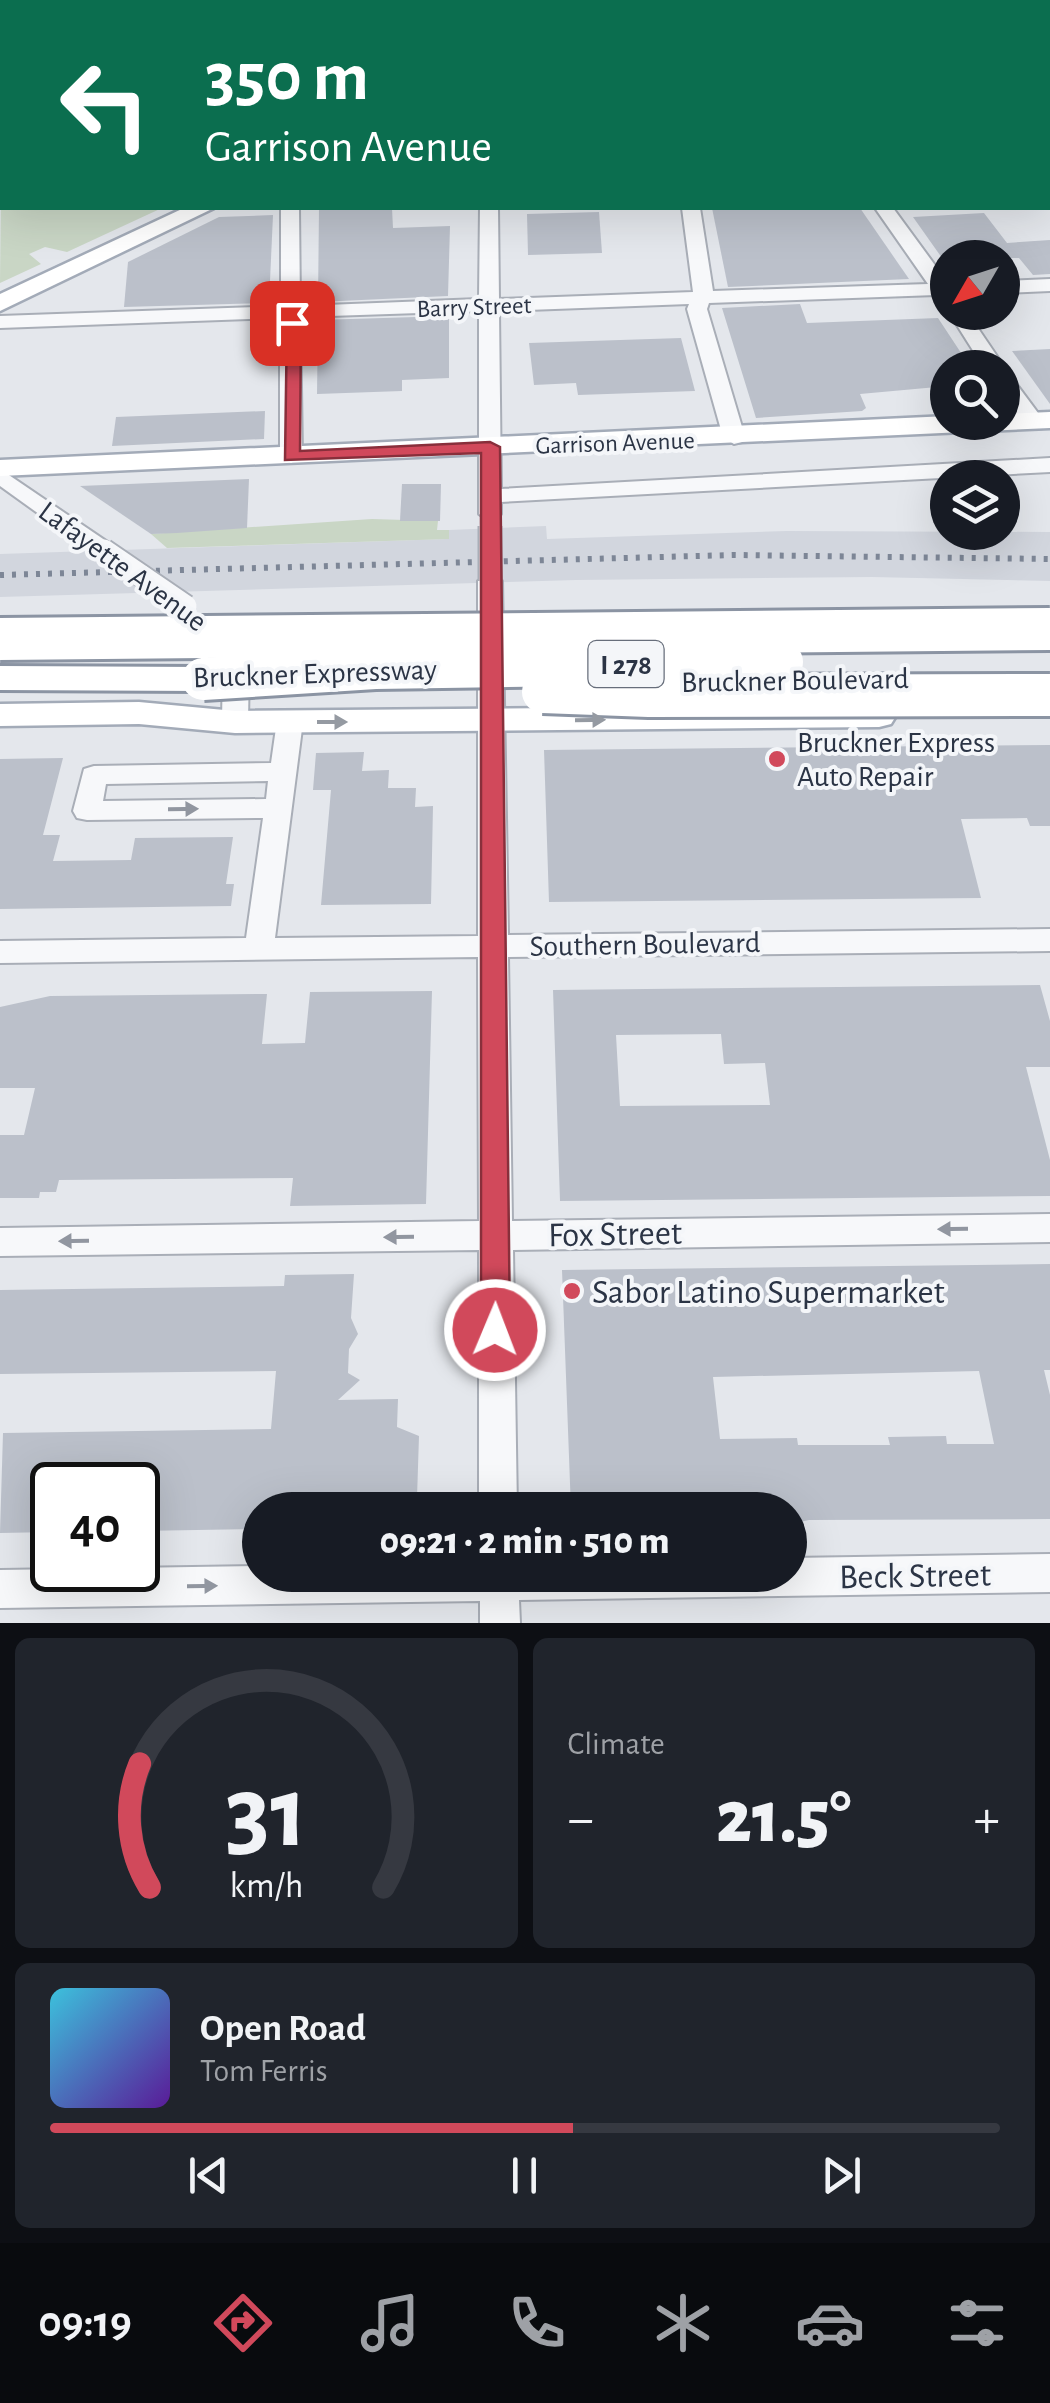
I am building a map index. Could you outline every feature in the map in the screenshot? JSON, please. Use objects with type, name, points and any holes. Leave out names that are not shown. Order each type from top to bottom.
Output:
[{"type":"highway","name":"Bruckner Expressway","points":[[0,639],[1050,629]]},
{"type":"highway","name":"Bruckner Expressway","points":[[0,681],[225,671],[1050,658]]},
{"type":"highway","points":[[225,671],[649,696],[1050,695]]},
{"type":"main road","points":[[0,303],[198,210]]},
{"type":"main road","name":"Garrison Avenue","points":[[0,468],[1042,421]]},
{"type":"main road","name":"Bruckner Boulevard","points":[[0,652],[225,671],[1050,642]]},
{"type":"main road","name":"Bruckner Boulevard","points":[[492,663],[620,682],[1050,676]]},
{"type":"main road","name":"Bruckner Boulevard","points":[[0,715],[139,713],[235,722],[290,722],[1050,715]]},
{"type":"main road","name":"Bruckner Boulevard","points":[[0,738],[127,737],[235,722]]},
{"type":"street","points":[[290,210],[291,456]]},
{"type":"street","points":[[489,210],[498,1492]]},
{"type":"street","points":[[691,210],[705,287],[697,309],[734,437]]},
{"type":"street","points":[[886,210],[930,268]]},
{"type":"street","points":[[1020,286],[1050,285]]},
{"type":"street","name":"Barry Street","points":[[0,322],[700,298],[930,286]]},
{"type":"street","points":[[1020,397],[1042,421]]},
{"type":"street","points":[[490,496],[1050,465]]},
{"type":"street","name":"Lafayette Avenue","points":[[0,476],[186,606],[225,671]]},
{"type":"street","points":[[225,671],[235,722]]},
{"type":"street","points":[[259,948],[290,722]]},
{"type":"street","points":[[278,808],[88,811],[94,775],[284,772]]},
{"type":"street","name":"Southern Boulevard","points":[[0,952],[1050,940]]},
{"type":"street","name":"Fox Street","points":[[0,1242],[1050,1228]]},
{"type":"street","name":"Beck Street","points":[[807,1576],[1050,1573]]},
{"type":"street","name":"Beck Street","points":[[0,1589],[242,1584]]},
{"type":"street","points":[[499,1592],[500,1623]]},
{"type":"shaded area","points":[[546,526],[547,539],[787,531],[930,532],[930,550],[1020,550],[1020,532],[1050,532],[1050,581],[872,577],[576,580],[0,597],[0,554],[448,539],[449,530]]},
{"type":"green space","points":[[1,210],[158,210],[67,252],[45,247],[29,254],[41,264],[0,283]]},
{"type":"green space","points":[[372,519],[438,521],[437,530],[449,530],[449,539],[167,548],[151,534]]},
{"type":"building","points":[[319,210],[392,210],[393,228],[450,226],[448,296],[318,302]]},
{"type":"building","points":[[712,210],[861,210],[909,279],[728,287]]},
{"type":"building","points":[[599,212],[602,253],[528,255],[527,214]]},
{"type":"building","points":[[984,213],[1005,240],[930,241],[913,217]]},
{"type":"building","points":[[273,215],[269,303],[124,307],[128,262],[219,217]]},
{"type":"building","points":[[1050,240],[1050,274],[1033,275],[1020,259],[1020,242]]},
{"type":"building","points":[[800,304],[807,323],[930,318],[930,330],[946,330],[959,350],[930,350],[930,388],[860,394],[866,408],[862,411],[756,418],[722,308]]},
{"type":"building","points":[[449,316],[449,378],[402,380],[402,391],[317,394],[318,320]]},
{"type":"building","points":[[681,338],[695,391],[578,395],[576,383],[534,385],[529,343]]},
{"type":"building","points":[[1050,349],[1050,404],[1020,362],[1020,351]]},
{"type":"building","points":[[265,411],[264,439],[112,446],[116,417]]},
{"type":"building","points":[[249,479],[247,528],[177,533],[151,534],[80,486]]},
{"type":"building","points":[[402,484],[441,484],[440,521],[400,521]]},
{"type":"building","points":[[1050,745],[1050,826],[1030,826],[1027,818],[961,819],[981,898],[549,902],[544,750]]},
{"type":"building","points":[[364,752],[362,771],[389,770],[388,788],[416,788],[415,807],[433,806],[431,904],[321,905],[331,790],[313,790],[316,753]]},
{"type":"building","points":[[63,758],[43,835],[60,835],[53,861],[131,860],[135,838],[233,837],[226,884],[234,884],[231,906],[0,909],[0,759]]},
{"type":"building","points":[[1040,985],[1050,1021],[1050,1067],[1026,1067],[1050,1160],[1050,1196],[560,1201],[553,990]],"holes":[[[721,1034],[724,1064],[765,1063],[770,1105],[620,1106],[616,1035]]]},
{"type":"building","points":[[432,991],[426,1204],[290,1206],[293,1178],[59,1180],[56,1192],[40,1192],[39,1198],[0,1198],[0,1135],[24,1135],[35,1088],[0,1088],[0,1007],[50,996],[267,994],[262,1044],[305,1043],[310,992]]},
{"type":"building","points":[[1050,1264],[1050,1370],[1044,1370],[1050,1395],[1050,1519],[807,1520],[807,1492],[570,1492],[562,1270]],"holes":[[[979,1371],[994,1444],[947,1444],[946,1436],[888,1437],[890,1445],[798,1445],[797,1438],[720,1439],[713,1377]]]},
{"type":"building","points":[[354,1274],[351,1318],[358,1334],[349,1349],[348,1373],[360,1380],[338,1400],[398,1399],[397,1427],[419,1436],[417,1492],[242,1492],[242,1529],[160,1531],[160,1462],[30,1462],[30,1532],[0,1533],[3,1433],[271,1429],[276,1371],[0,1374],[0,1290],[284,1286],[285,1275]]},
{"type":"railway","points":[[0,575],[734,555],[1050,559]]},
{"type":"place","name":"Bruckner Express Auto Repair","points":[[777,759]]},
{"type":"place","name":"Sabor Latino Supermarket","points":[[572,1291]]},
{"type":"route","points":[[292,323],[291,456],[490,447],[497,1120],[495,1330]]}]
